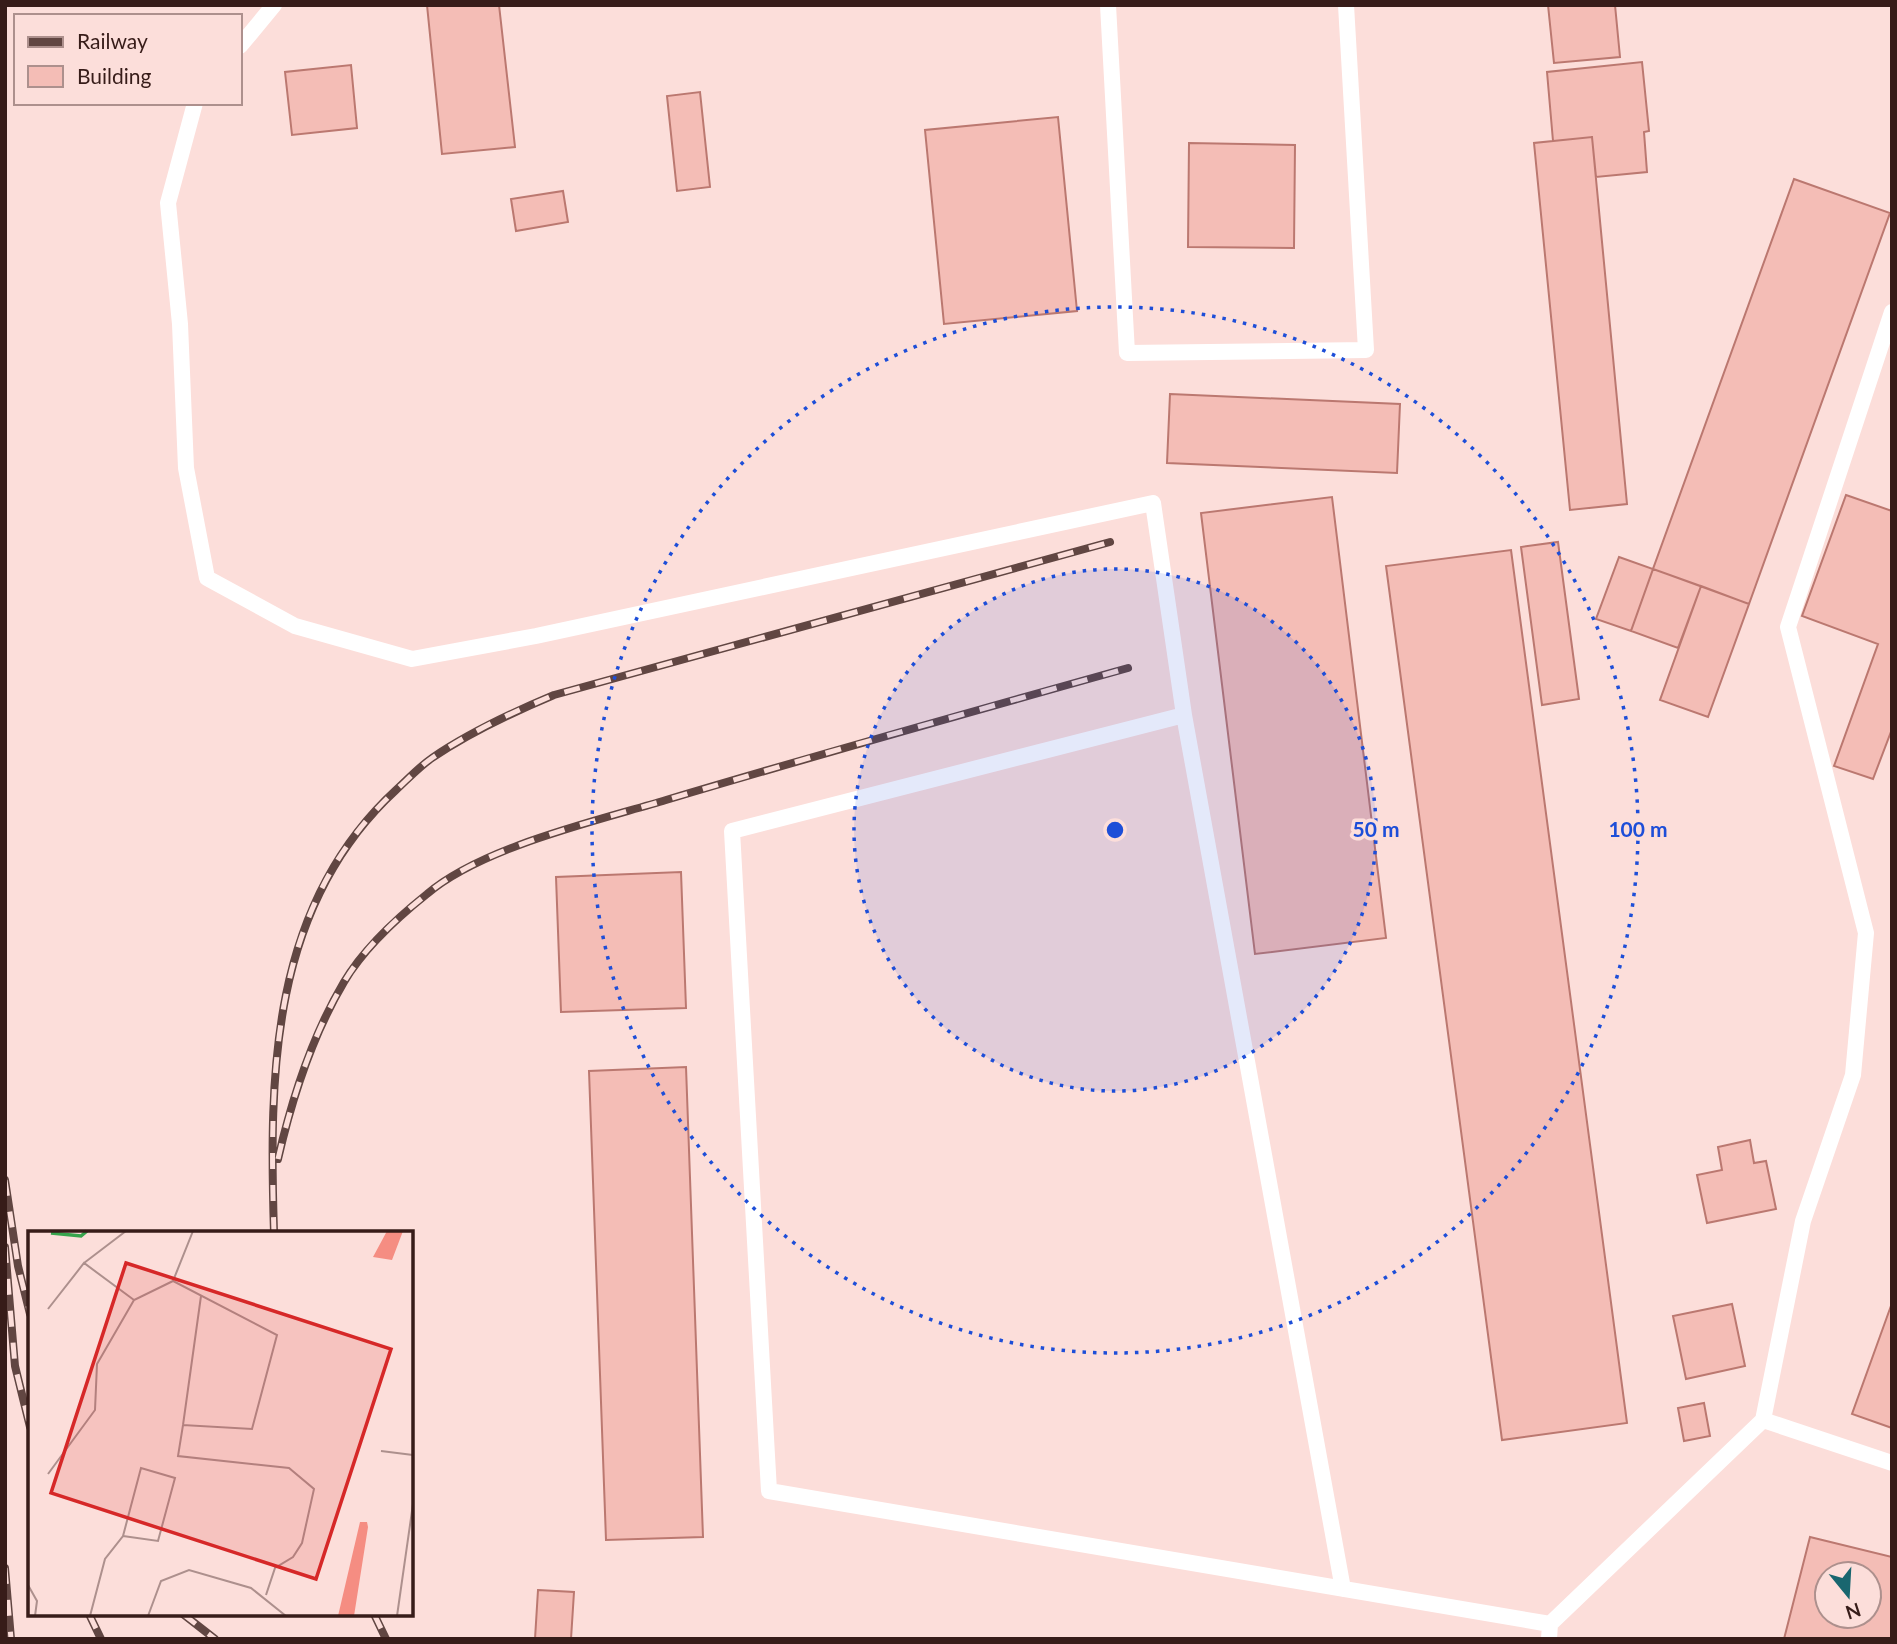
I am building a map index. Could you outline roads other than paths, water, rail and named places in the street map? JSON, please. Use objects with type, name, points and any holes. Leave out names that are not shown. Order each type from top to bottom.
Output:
[{"type":"lane","points":[[242,45],[274,5]]},
{"type":"lane","points":[[1108,5],[1127,353],[1366,350],[1346,5]]},
{"type":"lane","points":[[194,105],[168,203],[180,324],[186,468],[207,578],[295,626],[412,659],[549,633],[1153,503],[1184,715],[1343,1589]]},
{"type":"lane","points":[[1184,715],[732,831],[769,1492],[1343,1589],[1550,1631],[1763,1420],[1804,1221],[1853,1075],[1866,933],[1788,627],[1892,312]]},
{"type":"lane","points":[[1763,1420],[1892,1463]]},
{"type":"railway","points":[[274,1231],[273,1113],[277,1054],[286,995],[301,939],[323,886],[354,836],[423,765],[476,731],[554,695],[1110,542]]},
{"type":"railway","points":[[278,1159],[304,1068],[322,1024],[344,982],[361,957],[382,934],[450,877],[478,862],[541,837],[839,749],[1128,668]]},
{"type":"railway","points":[[5,1180],[18,1266],[28,1306]]},
{"type":"railway","points":[[5,1247],[15,1366],[28,1419]]},
{"type":"railway","points":[[5,1568],[11,1639]]},
{"type":"railway","points":[[90,1616],[101,1639]]},
{"type":"railway","points":[[186,1616],[215,1639]]},
{"type":"railway","points":[[375,1616],[386,1639]]}]
